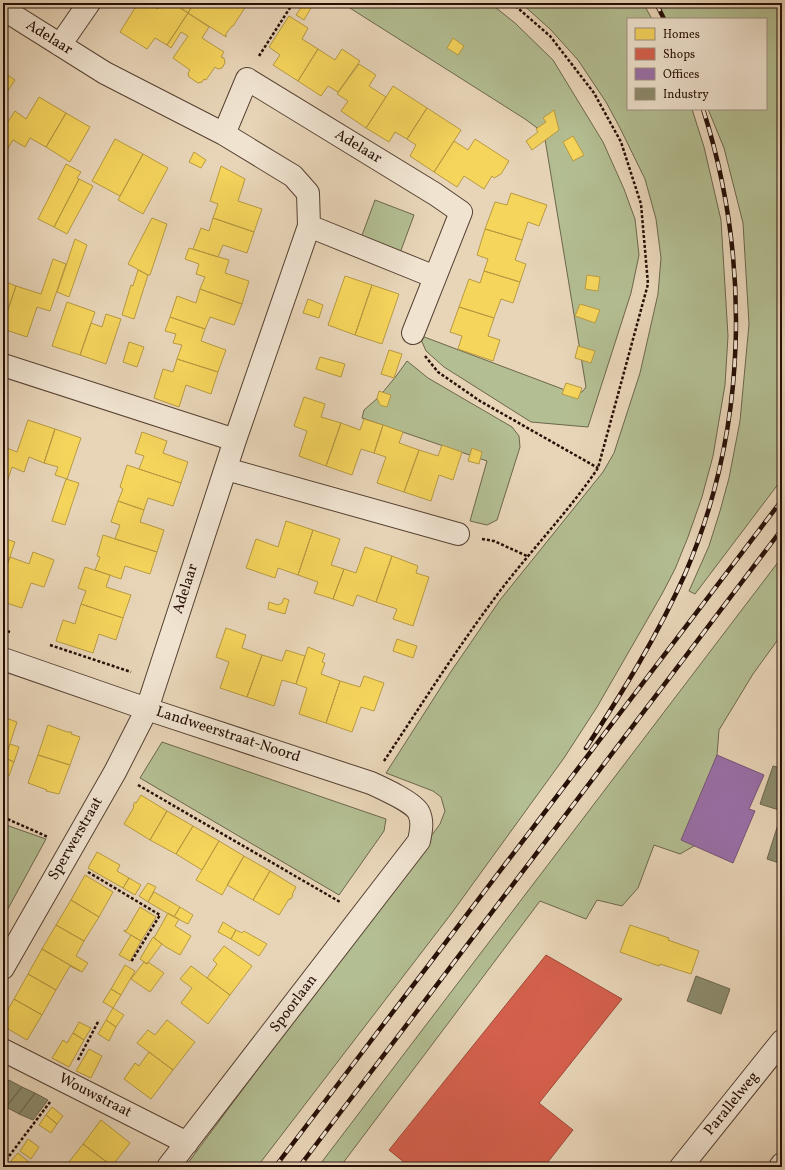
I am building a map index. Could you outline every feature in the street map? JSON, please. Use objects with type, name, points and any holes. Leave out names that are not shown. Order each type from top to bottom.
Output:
[{"type":"street","points":[[60,45],[89,3]]},
{"type":"street","name":"Adelaar","points":[[3,8],[105,73],[224,134],[293,176],[308,194],[309,226],[235,440],[147,709]]},
{"type":"street","points":[[224,134],[246,79]]},
{"type":"street","name":"Adelaar","points":[[246,79],[435,194],[461,212],[413,333]]},
{"type":"street","points":[[309,226],[435,277]]},
{"type":"street","points":[[3,365],[235,440]]},
{"type":"street","points":[[226,468],[458,534]]},
{"type":"street","name":"Landweerstraat-Noord","points":[[3,659],[147,709],[371,783],[402,798],[419,811],[422,825],[419,841]]},
{"type":"street","name":"Sperwerstraat","points":[[3,968],[10,941],[68,852],[115,772],[147,709]]},
{"type":"street","name":"Spoorlaan","points":[[168,1167],[419,841]]},
{"type":"street","name":"Parallelweg","points":[[681,1167],[782,1041]]},
{"type":"street","name":"Wouwstraat","points":[[3,1050],[187,1143]]},
{"type":"path","points":[[246,79],[252,67],[293,3]]},
{"type":"path","points":[[371,783],[459,649],[499,592],[586,486],[598,468],[648,284],[641,204],[621,142],[594,93],[550,36],[512,3]]},
{"type":"path","points":[[413,333],[414,344],[438,372],[480,401],[598,468]]},
{"type":"path","points":[[458,534],[494,541],[527,556]]},
{"type":"path","points":[[3,630],[10,632]]},
{"type":"path","points":[[47,644],[156,681]]},
{"type":"path","points":[[115,772],[362,914]]},
{"type":"path","points":[[3,817],[68,852],[160,915],[132,962]]},
{"type":"path","points":[[3,1164],[66,1082],[99,1020]]},
{"type":"green space","points":[[342,3],[490,3],[515,23],[553,60],[603,142],[624,189],[635,219],[639,255],[631,293],[588,427],[531,422],[444,367],[426,351],[419,335],[573,393],[582,392],[586,387],[544,133],[525,119]]},
{"type":"green space","points":[[521,3],[643,3],[651,18],[627,18],[627,110],[692,110],[704,147],[721,220],[728,336],[725,385],[713,456],[702,497],[675,569],[662,594],[597,707],[564,758],[451,914],[257,1167],[185,1167],[440,824],[445,811],[441,797],[433,791],[386,773],[450,673],[500,600],[603,472],[614,453],[640,373],[658,294],[661,258],[656,219],[645,179],[606,102],[578,60],[550,29]]},
{"type":"green space","points":[[656,3],[782,3],[782,479],[695,594],[689,591],[709,546],[729,478],[740,421],[749,324],[743,223],[724,148],[708,110],[767,110],[767,18],[664,18]]},
{"type":"green space","points":[[375,200],[414,215],[400,253],[361,238]]},
{"type":"green space","points":[[407,361],[428,378],[512,427],[519,436],[520,447],[497,520],[487,525],[470,521],[487,461],[362,418],[364,410],[379,397]]},
{"type":"green space","points":[[782,557],[782,634],[753,674],[719,730],[717,755],[694,846],[680,854],[654,845],[638,888],[622,906],[597,900],[586,919],[540,901],[340,1167],[318,1167]]},
{"type":"green space","points":[[162,742],[386,819],[384,831],[339,895],[140,778]]},
{"type":"green space","points":[[3,824],[46,839],[4,916],[3,915]]},
{"type":"building: Homes","points":[[138,3],[148,3],[158,9],[162,3],[173,3],[188,13],[167,45],[155,38],[147,49],[120,32]]},
{"type":"building: Homes","points":[[173,3],[194,3],[188,13]]},
{"type":"building: Homes","points":[[194,3],[248,3],[233,26],[225,35],[227,36],[226,37],[188,13]]},
{"type":"building: Homes","points":[[304,3],[311,8],[304,20],[296,15]]},
{"type":"building: Homes","points":[[188,13],[209,27],[202,38],[224,52],[221,57],[224,58],[225,63],[222,68],[218,69],[215,67],[206,80],[204,79],[202,82],[198,83],[189,77],[188,73],[190,70],[173,58],[188,36],[181,32],[171,48],[167,45]]},
{"type":"building: Homes","points":[[289,16],[308,28],[302,39],[318,49],[298,81],[273,65],[280,55],[269,47]]},
{"type":"building: Homes","points":[[453,38],[464,46],[458,55],[447,48]]},
{"type":"building: Homes","points":[[318,49],[335,60],[342,49],[360,61],[338,92],[328,86],[321,96],[298,81]]},
{"type":"building: Homes","points":[[359,64],[376,75],[369,86],[386,97],[366,128],[341,111],[348,101],[337,94]]},
{"type":"building: Homes","points":[[3,72],[15,80],[3,98]]},
{"type":"building: Homes","points":[[393,86],[427,108],[407,139],[395,132],[389,142],[366,128]]},
{"type":"building: Homes","points":[[39,97],[66,113],[46,147],[30,138],[25,147],[13,140],[3,156],[3,129],[15,111],[26,119]]},
{"type":"building: Homes","points":[[427,108],[461,130],[434,172],[410,156],[416,145],[407,139]]},
{"type":"building: Homes","points":[[554,110],[559,130],[532,150],[526,141],[538,132],[536,129],[546,122],[543,118]]},
{"type":"building: Homes","points":[[66,113],[90,127],[70,162],[46,147]]},
{"type":"building: Homes","points":[[573,136],[584,155],[573,161],[563,142]]},
{"type":"building: Homes","points":[[115,139],[143,154],[120,196],[92,181]]},
{"type":"building: Homes","points":[[475,139],[509,161],[501,174],[494,178],[492,176],[484,189],[464,176],[457,187],[434,172],[454,141],[468,150]]},
{"type":"building: Homes","points":[[194,152],[206,160],[201,168],[189,162]]},
{"type":"building: Homes","points":[[143,154],[168,168],[143,214],[118,200]]},
{"type":"building: Homes","points":[[66,164],[81,172],[77,178],[79,179],[54,227],[38,219]]},
{"type":"building: Homes","points":[[221,166],[245,179],[238,201],[262,209],[254,232],[213,218],[218,204],[210,201]]},
{"type":"building: Homes","points":[[79,179],[93,186],[67,234],[54,227]]},
{"type":"building: Homes","points":[[511,193],[547,205],[539,226],[528,222],[522,240],[485,229],[495,202],[507,205]]},
{"type":"building: Homes","points":[[152,218],[167,224],[150,275],[148,275],[128,264]]},
{"type":"building: Homes","points":[[213,218],[254,232],[247,253],[223,245],[218,257],[193,249],[201,228],[209,231]]},
{"type":"building: Homes","points":[[485,229],[522,240],[515,260],[526,264],[520,282],[484,271],[488,259],[477,255]]},
{"type":"building: Homes","points":[[75,239],[87,245],[69,297],[57,292]]},
{"type":"building: Homes","points":[[189,248],[229,260],[225,273],[249,281],[242,304],[200,289],[205,277],[196,274],[199,264],[185,259]]},
{"type":"building: Homes","points":[[53,259],[66,264],[50,311],[37,307],[27,337],[3,329],[3,324],[16,286],[41,294]]},
{"type":"building: Homes","points":[[138,270],[148,275],[134,319],[122,315],[131,285],[133,286]]},
{"type":"building: Homes","points":[[484,271],[520,282],[513,303],[501,299],[494,318],[459,307],[469,279],[480,283]]},
{"type":"building: Homes","points":[[587,275],[600,277],[598,291],[585,289]]},
{"type":"building: Homes","points":[[345,276],[372,285],[355,335],[328,325]]},
{"type":"building: Homes","points":[[3,281],[16,286],[3,324]]},
{"type":"building: Homes","points":[[372,285],[399,294],[382,344],[355,335]]},
{"type":"building: Homes","points":[[200,289],[242,304],[234,325],[210,317],[205,329],[170,317],[177,296],[196,303]]},
{"type":"building: Homes","points":[[308,299],[323,305],[319,318],[303,313]]},
{"type":"building: Homes","points":[[67,302],[95,312],[80,355],[52,346]]},
{"type":"building: Homes","points":[[580,304],[600,310],[595,323],[575,316]]},
{"type":"building: Homes","points":[[459,307],[494,318],[488,336],[500,340],[493,361],[458,349],[462,336],[450,332]]},
{"type":"building: Homes","points":[[106,314],[121,319],[106,364],[80,355],[91,323],[102,327]]},
{"type":"building: Homes","points":[[170,317],[205,329],[201,341],[226,350],[218,372],[177,359],[182,345],[173,343],[176,334],[165,331]]},
{"type":"building: Homes","points":[[129,342],[144,347],[137,367],[123,362]]},
{"type":"building: Homes","points":[[578,346],[595,351],[591,363],[575,358]]},
{"type":"building: Homes","points":[[389,350],[402,354],[394,378],[381,374]]},
{"type":"building: Homes","points":[[320,357],[345,364],[341,377],[316,369]]},
{"type":"building: Homes","points":[[177,359],[218,372],[211,394],[186,385],[179,407],[154,398],[163,369],[173,372]]},
{"type":"building: Homes","points":[[566,383],[582,388],[578,399],[562,394]]},
{"type":"building: Homes","points":[[379,391],[391,395],[387,407],[380,405],[377,398]]},
{"type":"building: Homes","points":[[304,397],[325,404],[321,417],[341,423],[326,466],[299,456],[307,431],[294,426]]},
{"type":"building: Homes","points":[[364,419],[383,425],[374,453],[361,449],[352,475],[326,466],[341,423],[360,430]]},
{"type":"building: Homes","points":[[28,420],[55,429],[44,463],[29,457],[24,472],[12,467],[3,494],[4,447],[17,452]]},
{"type":"building: Homes","points":[[383,425],[403,432],[399,443],[419,450],[404,492],[377,483],[386,457],[374,453]]},
{"type":"building: Homes","points":[[55,429],[81,438],[67,479],[55,475],[58,467],[44,463]]},
{"type":"building: Homes","points":[[142,432],[167,441],[163,453],[188,462],[181,483],[139,469],[144,456],[135,453]]},
{"type":"building: Homes","points":[[442,445],[462,452],[453,480],[439,475],[431,501],[404,492],[419,450],[438,456]]},
{"type":"building: Homes","points":[[472,448],[482,452],[479,464],[468,461]]},
{"type":"building: Homes","points":[[127,465],[181,483],[173,506],[148,498],[144,510],[118,501],[123,489],[120,487]]},
{"type":"building: Homes","points":[[66,479],[79,483],[65,525],[52,521]]},
{"type":"building: Homes","points":[[118,501],[144,510],[140,522],[164,530],[157,552],[115,539],[120,525],[111,522]]},
{"type":"building: Homes","points":[[286,521],[313,530],[298,575],[278,568],[275,578],[246,568],[256,539],[278,547]]},
{"type":"building: Homes","points":[[313,530],[340,539],[331,565],[344,569],[333,599],[314,593],[318,582],[298,575]]},
{"type":"building: Homes","points":[[103,535],[157,552],[150,574],[125,566],[121,579],[95,570],[100,557],[97,556]]},
{"type":"building: Homes","points":[[3,538],[15,542],[3,577]]},
{"type":"building: Homes","points":[[365,547],[392,556],[376,602],[357,595],[353,606],[333,599],[344,569],[356,573]]},
{"type":"building: Homes","points":[[33,552],[54,560],[44,587],[31,583],[22,608],[3,602],[3,577],[10,557],[29,564]]},
{"type":"building: Homes","points":[[392,556],[418,566],[416,573],[429,577],[413,626],[393,619],[397,609],[376,602]]},
{"type":"building: Homes","points":[[85,567],[110,575],[106,587],[131,595],[123,618],[81,604],[86,591],[78,588]]},
{"type":"building: Homes","points":[[284,598],[289,600],[285,614],[268,609],[269,602],[278,605],[282,603]]},
{"type":"building: Homes","points":[[81,604],[123,618],[116,640],[99,634],[93,653],[56,641],[63,620],[75,624]]},
{"type":"building: Homes","points":[[226,628],[246,635],[242,648],[262,655],[247,697],[220,688],[229,662],[216,657]]},
{"type":"building: Homes","points":[[397,639],[417,646],[413,658],[393,651]]},
{"type":"building: Homes","points":[[308,647],[325,654],[322,662],[325,663],[321,674],[340,681],[326,723],[299,714],[307,688],[296,684]]},
{"type":"building: Homes","points":[[286,650],[305,656],[296,684],[282,680],[274,706],[247,697],[262,655],[282,661]]},
{"type":"building: Homes","points":[[364,676],[384,683],[374,711],[361,707],[352,732],[326,723],[340,681],[360,687]]},
{"type":"building: Homes","points":[[3,717],[17,722],[4,762],[3,761]]},
{"type":"building: Homes","points":[[48,725],[67,732],[72,732],[71,734],[80,737],[70,765],[38,755]]},
{"type":"building: Homes","points":[[10,744],[19,747],[14,762],[5,758]]},
{"type":"building: Homes","points":[[38,755],[70,765],[59,794],[46,791],[47,790],[28,783]]},
{"type":"building: Homes","points":[[5,758],[14,762],[9,776],[3,773]]},
{"type":"building: Homes","points":[[141,795],[167,811],[150,840],[124,824],[134,807],[135,802],[136,803]]},
{"type":"building: Homes","points":[[167,811],[193,826],[176,854],[150,840]]},
{"type":"building: Homes","points":[[193,826],[219,841],[202,870],[176,854]]},
{"type":"building: Homes","points":[[219,841],[244,856],[222,895],[196,880]]},
{"type":"building: Homes","points":[[97,852],[120,865],[117,871],[129,878],[123,888],[88,868]]},
{"type":"building: Homes","points":[[244,856],[270,871],[253,900],[227,885]]},
{"type":"building: Homes","points":[[270,871],[296,887],[291,899],[289,899],[279,915],[253,900]]},
{"type":"building: Homes","points":[[85,875],[113,892],[99,917],[71,900]]},
{"type":"building: Homes","points":[[129,878],[141,885],[135,895],[123,888]]},
{"type":"building: Homes","points":[[148,883],[156,887],[148,902],[139,896]]},
{"type":"building: Homes","points":[[154,892],[180,907],[174,917],[148,902]]},
{"type":"building: Homes","points":[[71,900],[99,917],[84,941],[56,925]]},
{"type":"building: Homes","points":[[140,907],[156,917],[141,941],[124,931],[126,931]]},
{"type":"building: Homes","points":[[180,907],[193,915],[188,924],[174,917]]},
{"type":"building: Homes","points":[[168,913],[179,919],[175,926],[191,936],[180,955],[154,938]]},
{"type":"building: Homes","points":[[223,922],[236,930],[231,939],[218,932]]},
{"type":"building: Homes","points":[[56,925],[84,941],[76,956],[88,963],[82,972],[42,949]]},
{"type":"building: Homes","points":[[630,925],[669,938],[668,940],[699,951],[691,974],[660,964],[659,966],[620,952]]},
{"type":"building: Homes","points":[[236,930],[242,933],[244,931],[267,944],[259,956],[231,939]]},
{"type":"building: Homes","points":[[131,935],[141,941],[130,961],[119,955]]},
{"type":"building: Homes","points":[[153,937],[162,944],[147,964],[140,959]]},
{"type":"building: Homes","points":[[224,946],[252,966],[230,995],[207,978],[217,964],[213,960]]},
{"type":"building: Homes","points":[[42,949],[80,971],[70,966],[56,990],[28,974]]},
{"type":"building: Homes","points":[[144,962],[147,964],[148,962],[164,973],[150,992],[131,979]]},
{"type":"building: Homes","points":[[125,965],[135,971],[121,995],[111,989]]},
{"type":"building: Homes","points":[[191,966],[230,995],[208,1024],[181,1003],[192,988],[180,979]]},
{"type":"building: Homes","points":[[28,974],[56,990],[42,1015],[14,999]]},
{"type":"building: Homes","points":[[111,989],[121,995],[113,1008],[103,1002]]},
{"type":"building: Homes","points":[[14,999],[42,1015],[27,1040],[3,1026],[3,1018]]},
{"type":"building: Homes","points":[[113,1008],[124,1015],[116,1027],[106,1020]]},
{"type":"building: Homes","points":[[106,1020],[116,1027],[109,1041],[98,1034]]},
{"type":"building: Homes","points":[[167,1020],[195,1042],[173,1070],[137,1043],[148,1030],[155,1035]]},
{"type":"building: Homes","points":[[79,1022],[91,1028],[84,1040],[73,1033]]},
{"type":"building: Homes","points":[[73,1033],[84,1040],[69,1067],[52,1058],[63,1040],[67,1043]]},
{"type":"building: Homes","points":[[89,1049],[102,1056],[91,1078],[76,1071]]},
{"type":"building: Homes","points":[[149,1052],[173,1070],[151,1099],[124,1079],[135,1063],[139,1066]]},
{"type":"building: Homes","points":[[52,1107],[63,1116],[57,1124],[46,1115]]},
{"type":"building: Homes","points":[[46,1115],[57,1124],[51,1133],[39,1125]]},
{"type":"building: Homes","points":[[101,1120],[130,1143],[112,1166],[83,1144]]},
{"type":"building: Homes","points":[[28,1139],[39,1147],[31,1159],[20,1151]]},
{"type":"building: Homes","points":[[83,1144],[112,1166],[66,1166]]},
{"type":"building: Homes","points":[[18,1153],[29,1162],[25,1167],[19,1167],[11,1161]]},
{"type":"building: Shops","points":[[546,955],[622,999],[539,1103],[573,1130],[544,1167],[410,1167],[389,1150]]},
{"type":"building: Offices","points":[[717,755],[764,775],[749,809],[755,811],[733,863],[681,840]]},
{"type":"building: Industry","points":[[773,766],[782,768],[782,811],[760,804]]},
{"type":"building: Industry","points":[[782,812],[782,864],[767,859]]},
{"type":"building: Industry","points":[[696,976],[730,989],[721,1014],[687,1001]]},
{"type":"building: Industry","points":[[9,1080],[22,1087],[6,1107],[3,1106],[3,1087]]},
{"type":"building: Industry","points":[[22,1087],[35,1093],[19,1114],[6,1107]]},
{"type":"building: Industry","points":[[35,1093],[48,1100],[33,1120],[19,1114]]},
{"type":"railway","points":[[656,3],[664,18]]},
{"type":"railway","points":[[586,748],[639,663],[685,574],[706,518],[721,461],[731,403],[736,343],[735,284],[729,225],[719,166],[703,110]]},
{"type":"railway","points":[[275,1167],[782,500]]},
{"type":"railway","points":[[299,1167],[782,529]]}]
